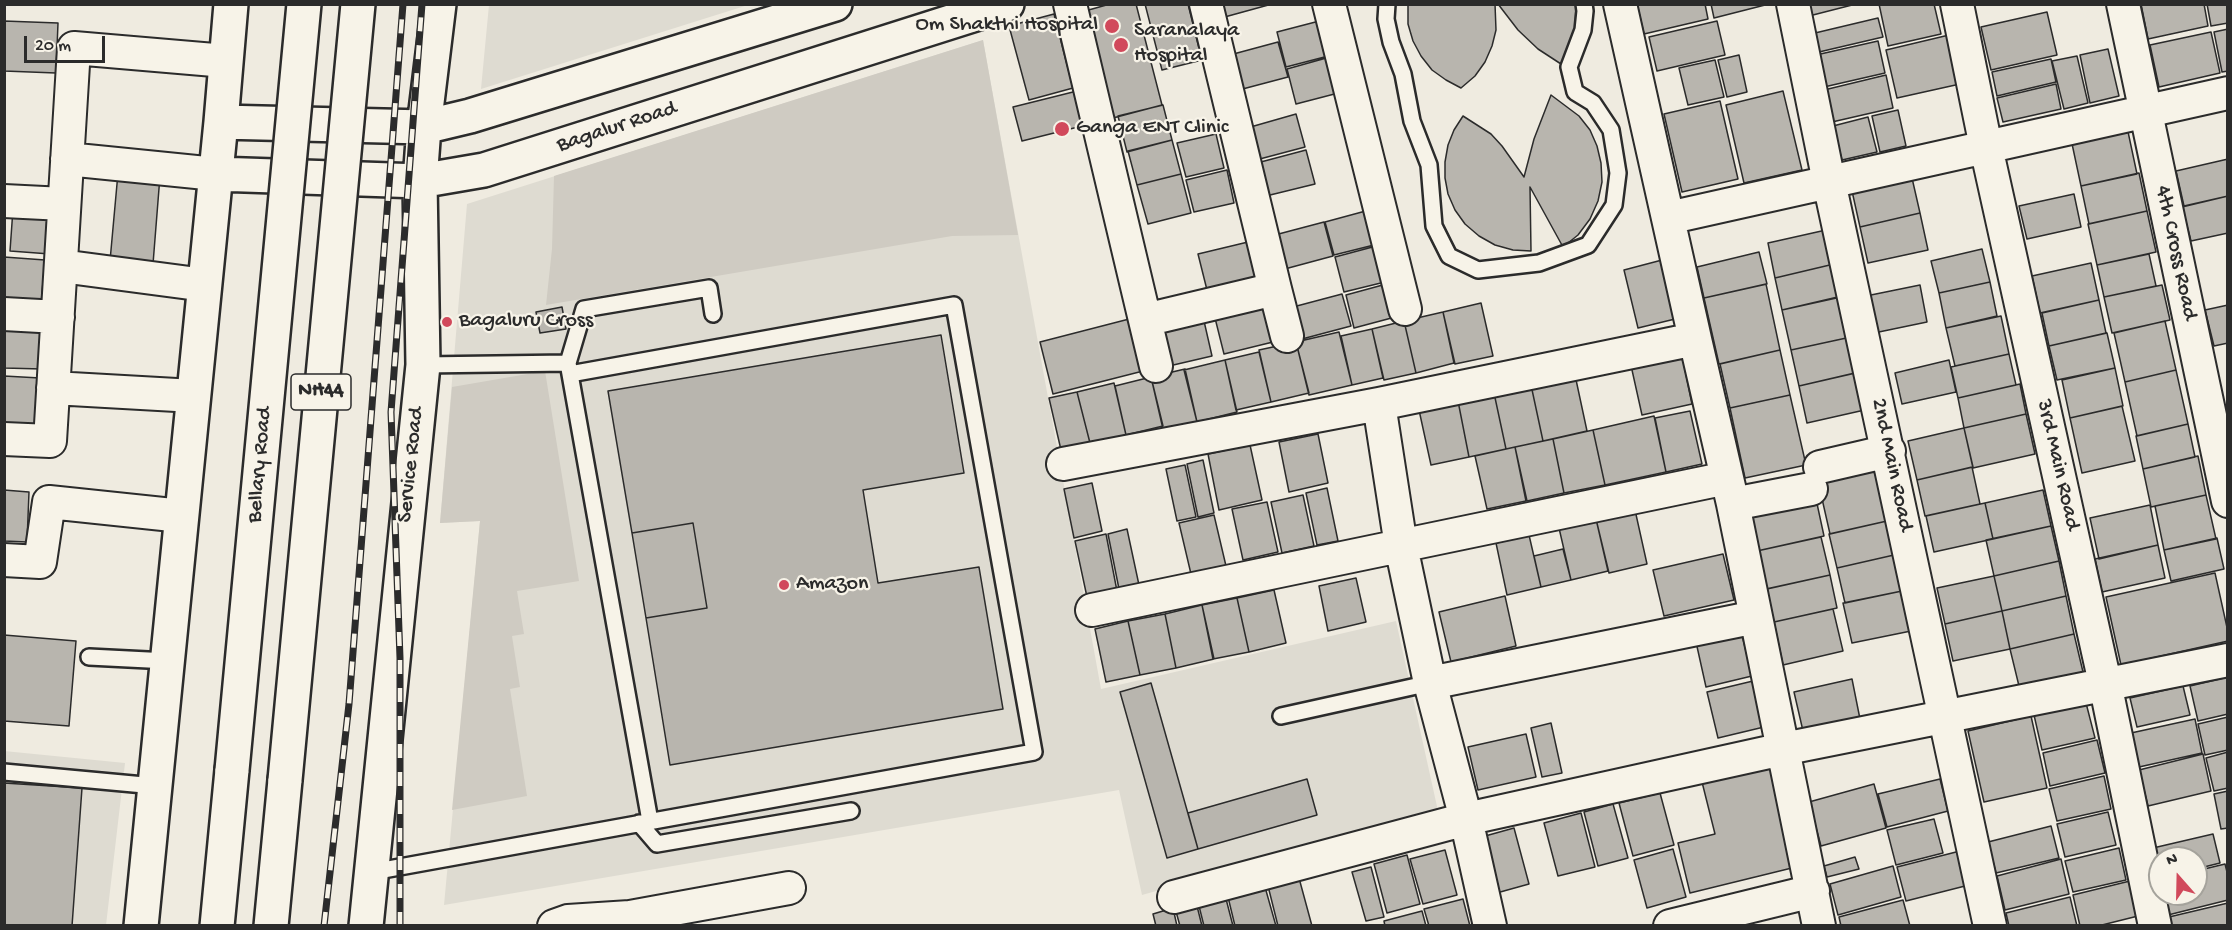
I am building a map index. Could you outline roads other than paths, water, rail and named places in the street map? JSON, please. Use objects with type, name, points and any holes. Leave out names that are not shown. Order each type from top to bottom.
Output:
[{"type":"main road","points":[[141,926],[231,4]]},
{"type":"main road","name":"Bellary Road","points":[[217,926],[304,4]]},
{"type":"main road","name":"NH44","points":[[271,926],[358,4]]},
{"type":"main road","name":"Service Road","points":[[366,926],[423,365],[420,181],[439,4]]},
{"type":"main road","points":[[221,123],[424,127],[470,116],[835,4]]},
{"type":"main road","name":"Bagalur Road","points":[[216,174],[420,181],[484,170],[1007,4]]},
{"type":"street","points":[[1070,4],[1156,366]]},
{"type":"street","points":[[1206,4],[1287,336]]},
{"type":"street","points":[[1329,4],[1405,309]]},
{"type":"street","points":[[1620,4],[1730,491],[1820,926]]},
{"type":"street","name":"2nd Main Road","points":[[1793,4],[1829,182],[1990,926]]},
{"type":"street","name":"3rd Main Road","points":[[1957,4],[1986,147],[2105,683],[2155,926]]},
{"type":"street","name":"4th Cross Road","points":[[2123,4],[2228,501]]},
{"type":"street","points":[[4,439],[50,441],[74,48],[226,61]]},
{"type":"street","points":[[1668,218],[2228,93]]},
{"type":"street","points":[[67,159],[216,174]]},
{"type":"street","points":[[4,201],[64,204]]},
{"type":"street","points":[[61,266],[205,285]]},
{"type":"street","points":[[1145,320],[1275,289]]},
{"type":"street","points":[[4,314],[57,317]]},
{"type":"street","points":[[1063,464],[1378,404],[1695,339]]},
{"type":"street","points":[[53,388],[194,396]]},
{"type":"street","points":[[1378,404],[1401,546],[1430,684],[1466,819],[1490,926]]},
{"type":"street","points":[[1092,610],[1401,546],[1816,478],[1889,451]]},
{"type":"street","points":[[4,560],[40,562],[49,502],[182,516]]},
{"type":"street","points":[[1430,684],[1756,617]]},
{"type":"street","points":[[1174,897],[1466,819],[1784,749],[2228,660]]},
{"type":"street","points":[[554,926],[568,921],[634,921],[789,888]]},
{"type":"street","points":[[1670,926],[1812,891]]},
{"type":"lane","points":[[1387,4],[1386,19],[1391,42],[1403,74],[1412,121],[1429,165],[1434,226],[1449,256],[1479,270],[1539,263],[1588,245],[1614,206],[1618,173],[1611,130],[1593,104],[1575,92],[1569,67],[1583,30],[1584,4]]},
{"type":"lane","points":[[714,314],[709,288],[584,309],[569,368],[644,822],[657,844],[851,811]]},
{"type":"lane","points":[[372,872],[1034,752],[954,305],[569,368],[423,365]]},
{"type":"lane","points":[[89,657],[168,661]]},
{"type":"lane","points":[[1281,716],[1430,684]]},
{"type":"lane","points":[[4,772],[155,786]]},
{"type":"railway","points":[[324,926],[349,704],[403,4]]},
{"type":"railway","points":[[400,926],[400,658],[391,412],[422,4]]},
{"type":"place","name":"Om Shakthi Hospital","points":[[1112,26]]},
{"type":"place","name":"Saranalaya Hospital","points":[[1121,45]]},
{"type":"place","name":"Ganga ENT Clinic","points":[[1062,129]]},
{"type":"place","name":"Bagaluru Cross","points":[[447,322]]},
{"type":"place","name":"Amazon","points":[[784,585]]}]
